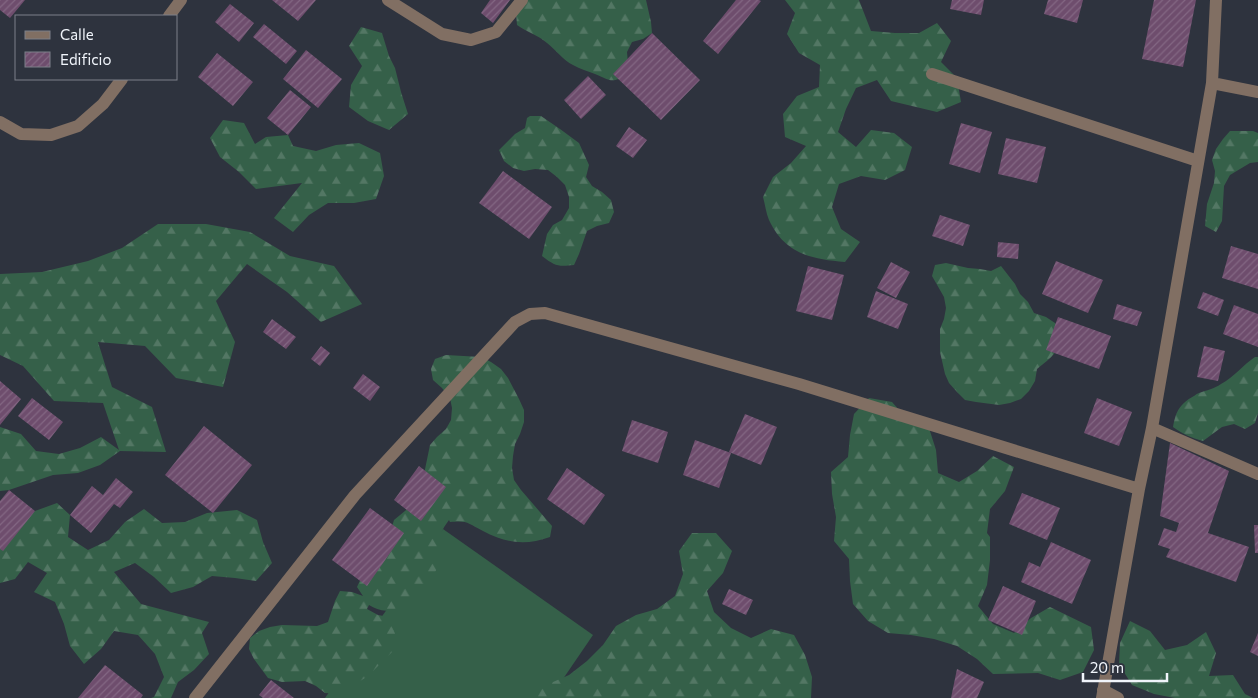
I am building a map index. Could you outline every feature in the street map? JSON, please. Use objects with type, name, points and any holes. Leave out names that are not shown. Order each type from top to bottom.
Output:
[{"type":"street","points":[[170,15],[181,0]]},
{"type":"street","points":[[388,0],[442,34],[471,40],[496,32],[522,0]]},
{"type":"street","points":[[1118,698],[1103,694],[1139,489],[1152,428],[1212,83],[1216,0]]},
{"type":"street","points":[[932,74],[1198,161]]},
{"type":"street","points":[[0,122],[21,134],[51,136],[78,126],[103,104],[121,80]]},
{"type":"street","points":[[1212,83],[1258,92]]},
{"type":"street","points":[[195,698],[355,495],[515,322],[530,314],[545,312],[800,384],[1139,489]]},
{"type":"street","points":[[1152,428],[1258,474]]},
{"type":"green space","points":[[520,0],[646,0],[652,33],[643,39],[632,42],[627,52],[627,75],[614,80],[607,79],[569,63],[544,40],[517,25],[516,13]]},
{"type":"green space","points":[[785,0],[859,0],[871,31],[919,33],[937,23],[951,41],[941,62],[957,78],[961,102],[937,112],[891,101],[877,80],[856,88],[838,132],[856,147],[871,130],[894,133],[912,147],[905,170],[885,180],[861,176],[839,184],[832,207],[841,229],[860,242],[845,262],[810,256],[800,253],[791,247],[775,231],[769,220],[763,197],[773,177],[791,163],[806,146],[785,137],[783,114],[797,96],[819,87],[820,65],[799,53],[787,34],[795,13]]},
{"type":"green space","points":[[361,27],[382,33],[395,68],[408,114],[389,130],[368,121],[349,107],[351,85],[362,66],[349,46]]},
{"type":"green space","points":[[530,116],[541,116],[579,143],[589,165],[586,177],[592,186],[611,200],[614,212],[609,223],[587,231],[574,265],[557,265],[542,256],[547,234],[553,225],[562,220],[569,208],[569,197],[565,185],[548,170],[535,169],[524,171],[513,168],[504,161],[499,150],[515,134],[525,128],[527,118]]},
{"type":"green space","points":[[223,120],[244,123],[255,144],[266,137],[288,135],[293,146],[316,151],[336,145],[359,143],[380,153],[384,176],[376,199],[354,203],[328,203],[309,215],[293,232],[274,218],[302,183],[256,189],[220,157],[210,138]]},
{"type":"green space","points":[[1230,131],[1253,131],[1258,133],[1258,162],[1250,163],[1230,175],[1224,186],[1222,221],[1216,232],[1205,226],[1207,204],[1214,183],[1215,171],[1212,160],[1216,149]]},
{"type":"green space","points":[[158,224],[206,224],[250,232],[290,256],[334,266],[362,304],[321,322],[287,292],[247,264],[216,301],[235,342],[223,387],[176,378],[145,346],[98,342],[112,387],[152,407],[166,452],[120,451],[100,465],[78,473],[53,475],[9,490],[0,491],[0,427],[21,434],[36,451],[59,454],[80,448],[101,437],[119,450],[103,403],[54,401],[23,366],[0,355],[0,274],[42,272],[88,261],[122,248]]},
{"type":"green space","points":[[946,263],[991,271],[1001,266],[1034,313],[1046,317],[1062,331],[1057,349],[1037,369],[1035,381],[1021,399],[999,405],[965,400],[949,383],[940,352],[940,329],[946,308],[944,297],[932,276],[935,265]]},
{"type":"green space","points":[[446,355],[481,357],[501,369],[508,378],[524,410],[524,422],[515,444],[513,456],[514,480],[552,526],[550,537],[532,542],[508,541],[467,523],[460,521],[450,522],[449,520],[442,530],[438,545],[437,568],[424,586],[404,604],[392,610],[380,610],[369,605],[367,609],[378,615],[389,617],[397,639],[394,650],[368,676],[337,694],[325,693],[305,681],[282,682],[268,678],[249,649],[250,638],[259,631],[270,627],[282,625],[317,626],[328,622],[340,591],[352,592],[363,596],[357,587],[362,576],[391,530],[394,520],[411,506],[423,479],[430,445],[446,429],[451,420],[452,408],[450,398],[433,380],[431,369],[435,359]]},
{"type":"green space","points":[[1255,357],[1258,357],[1258,413],[1255,423],[1245,429],[1234,424],[1222,427],[1203,441],[1195,439],[1173,427],[1178,410],[1186,401],[1198,393],[1216,387],[1226,381]]},
{"type":"green space","points":[[869,398],[892,402],[907,419],[929,428],[936,450],[938,473],[959,482],[977,471],[993,456],[1014,467],[1005,491],[990,509],[987,533],[990,537],[990,560],[987,585],[978,606],[993,624],[1014,633],[1031,618],[1050,607],[1091,627],[1094,650],[1083,672],[1060,680],[1038,673],[993,674],[977,659],[957,646],[934,639],[888,633],[868,621],[853,604],[849,559],[834,541],[836,517],[831,472],[848,457],[854,414]]},
{"type":"green space","points":[[57,503],[70,515],[68,537],[88,550],[109,540],[125,522],[144,509],[162,523],[185,522],[207,513],[237,510],[257,520],[263,542],[272,563],[256,581],[212,576],[193,587],[171,593],[135,563],[114,572],[141,604],[209,622],[202,633],[209,654],[194,670],[178,682],[171,698],[151,698],[154,697],[164,677],[155,654],[138,635],[114,631],[101,649],[84,664],[70,646],[55,602],[34,592],[47,573],[28,562],[15,579],[0,583],[0,540],[35,511]]},
{"type":"green space","points":[[443,529],[593,635],[550,698],[325,698]]},
{"type":"green space","points":[[692,533],[716,533],[732,551],[723,573],[707,591],[714,612],[731,628],[751,638],[771,629],[794,635],[805,655],[812,677],[811,698],[522,698],[528,693],[569,675],[603,645],[616,626],[636,615],[657,609],[675,596],[683,574],[679,551]]},
{"type":"green space","points":[[1130,621],[1150,631],[1165,650],[1187,645],[1206,632],[1216,653],[1209,676],[1233,675],[1245,694],[1253,698],[1175,698],[1154,694],[1132,685],[1119,664],[1120,643]]},
{"type":"building","points":[[0,0],[25,0],[10,18],[0,10]]},
{"type":"building","points":[[272,0],[316,0],[298,21]]},
{"type":"building","points":[[490,0],[510,0],[493,23],[481,13]]},
{"type":"building","points":[[736,0],[761,1],[718,54],[703,41]]},
{"type":"building","points":[[952,0],[984,0],[981,15],[950,9]]},
{"type":"building","points":[[1048,0],[1083,0],[1077,23],[1044,14]]},
{"type":"building","points":[[1154,0],[1196,0],[1183,67],[1142,59]]},
{"type":"building","points":[[230,4],[254,23],[239,42],[215,22]]},
{"type":"building","points":[[264,24],[297,51],[286,64],[253,37]]},
{"type":"building","points":[[652,33],[700,80],[661,120],[613,74]]},
{"type":"building","points":[[306,50],[342,79],[318,108],[283,79]]},
{"type":"building","points":[[217,53],[253,82],[233,106],[198,77]]},
{"type":"building","points":[[588,76],[606,95],[581,119],[564,100]]},
{"type":"building","points":[[290,90],[311,107],[288,135],[267,118]]},
{"type":"building","points":[[961,123],[992,132],[980,173],[949,164]]},
{"type":"building","points":[[629,127],[647,140],[633,158],[616,146]]},
{"type":"building","points":[[1006,138],[1046,147],[1037,183],[998,174]]},
{"type":"building","points":[[503,171],[552,207],[529,239],[479,203]]},
{"type":"building","points":[[940,215],[970,225],[963,246],[932,236]]},
{"type":"building","points":[[998,242],[1019,244],[1018,259],[997,257]]},
{"type":"building","points":[[1231,246],[1258,254],[1258,289],[1222,278]]},
{"type":"building","points":[[1056,261],[1103,280],[1088,313],[1042,294]]},
{"type":"building","points":[[891,262],[910,272],[896,298],[877,288]]},
{"type":"building","points":[[808,266],[844,275],[832,320],[796,311]]},
{"type":"building","points":[[876,291],[908,304],[898,329],[867,317]]},
{"type":"building","points":[[1203,292],[1224,300],[1218,316],[1197,308]]},
{"type":"building","points":[[1117,304],[1142,312],[1137,326],[1113,319]]},
{"type":"building","points":[[1234,305],[1258,314],[1258,347],[1223,334]]},
{"type":"building","points":[[1058,317],[1111,336],[1099,369],[1046,350]]},
{"type":"building","points":[[272,319],[296,337],[286,349],[263,332]]},
{"type":"building","points":[[321,346],[330,353],[320,366],[311,359]]},
{"type":"building","points":[[1204,346],[1225,351],[1218,381],[1197,377]]},
{"type":"building","points":[[363,374],[380,387],[370,401],[353,388]]},
{"type":"building","points":[[0,381],[21,399],[0,425]]},
{"type":"building","points":[[32,398],[63,422],[49,440],[18,416]]},
{"type":"building","points":[[1097,398],[1132,412],[1119,446],[1084,433]]},
{"type":"building","points":[[745,414],[777,427],[761,465],[729,452]]},
{"type":"building","points":[[632,420],[668,432],[658,463],[622,451]]},
{"type":"building","points":[[204,426],[252,465],[213,513],[165,475]]},
{"type":"building","points":[[695,440],[731,453],[719,488],[683,475]]},
{"type":"building","points":[[1170,443],[1229,471],[1208,533],[1249,547],[1236,582],[1166,557],[1170,549],[1158,545],[1164,528],[1176,532],[1179,523],[1160,516]]},
{"type":"building","points":[[419,466],[446,487],[421,521],[394,500]]},
{"type":"building","points":[[567,468],[605,495],[584,525],[547,499]]},
{"type":"building","points":[[116,478],[133,492],[120,508],[114,504],[91,533],[70,515],[92,486],[103,495]]},
{"type":"building","points":[[9,490],[35,511],[3,551],[0,549],[0,501]]},
{"type":"building","points":[[1022,493],[1060,508],[1047,540],[1009,524]]},
{"type":"building","points":[[370,508],[404,533],[367,586],[332,560]]},
{"type":"building","points":[[1254,525],[1258,525],[1258,553],[1255,553]]},
{"type":"building","points":[[1051,542],[1091,560],[1072,604],[1021,582],[1029,562],[1040,567]]},
{"type":"building","points":[[1003,586],[1036,601],[1022,635],[988,620]]},
{"type":"building","points":[[729,589],[753,600],[746,615],[722,604]]},
{"type":"building","points":[[1258,633],[1258,656],[1250,652]]},
{"type":"building","points":[[105,665],[143,695],[141,698],[78,698]]},
{"type":"building","points":[[957,669],[984,682],[977,698],[951,698]]},
{"type":"building","points":[[271,680],[294,698],[263,698],[259,695]]}]
